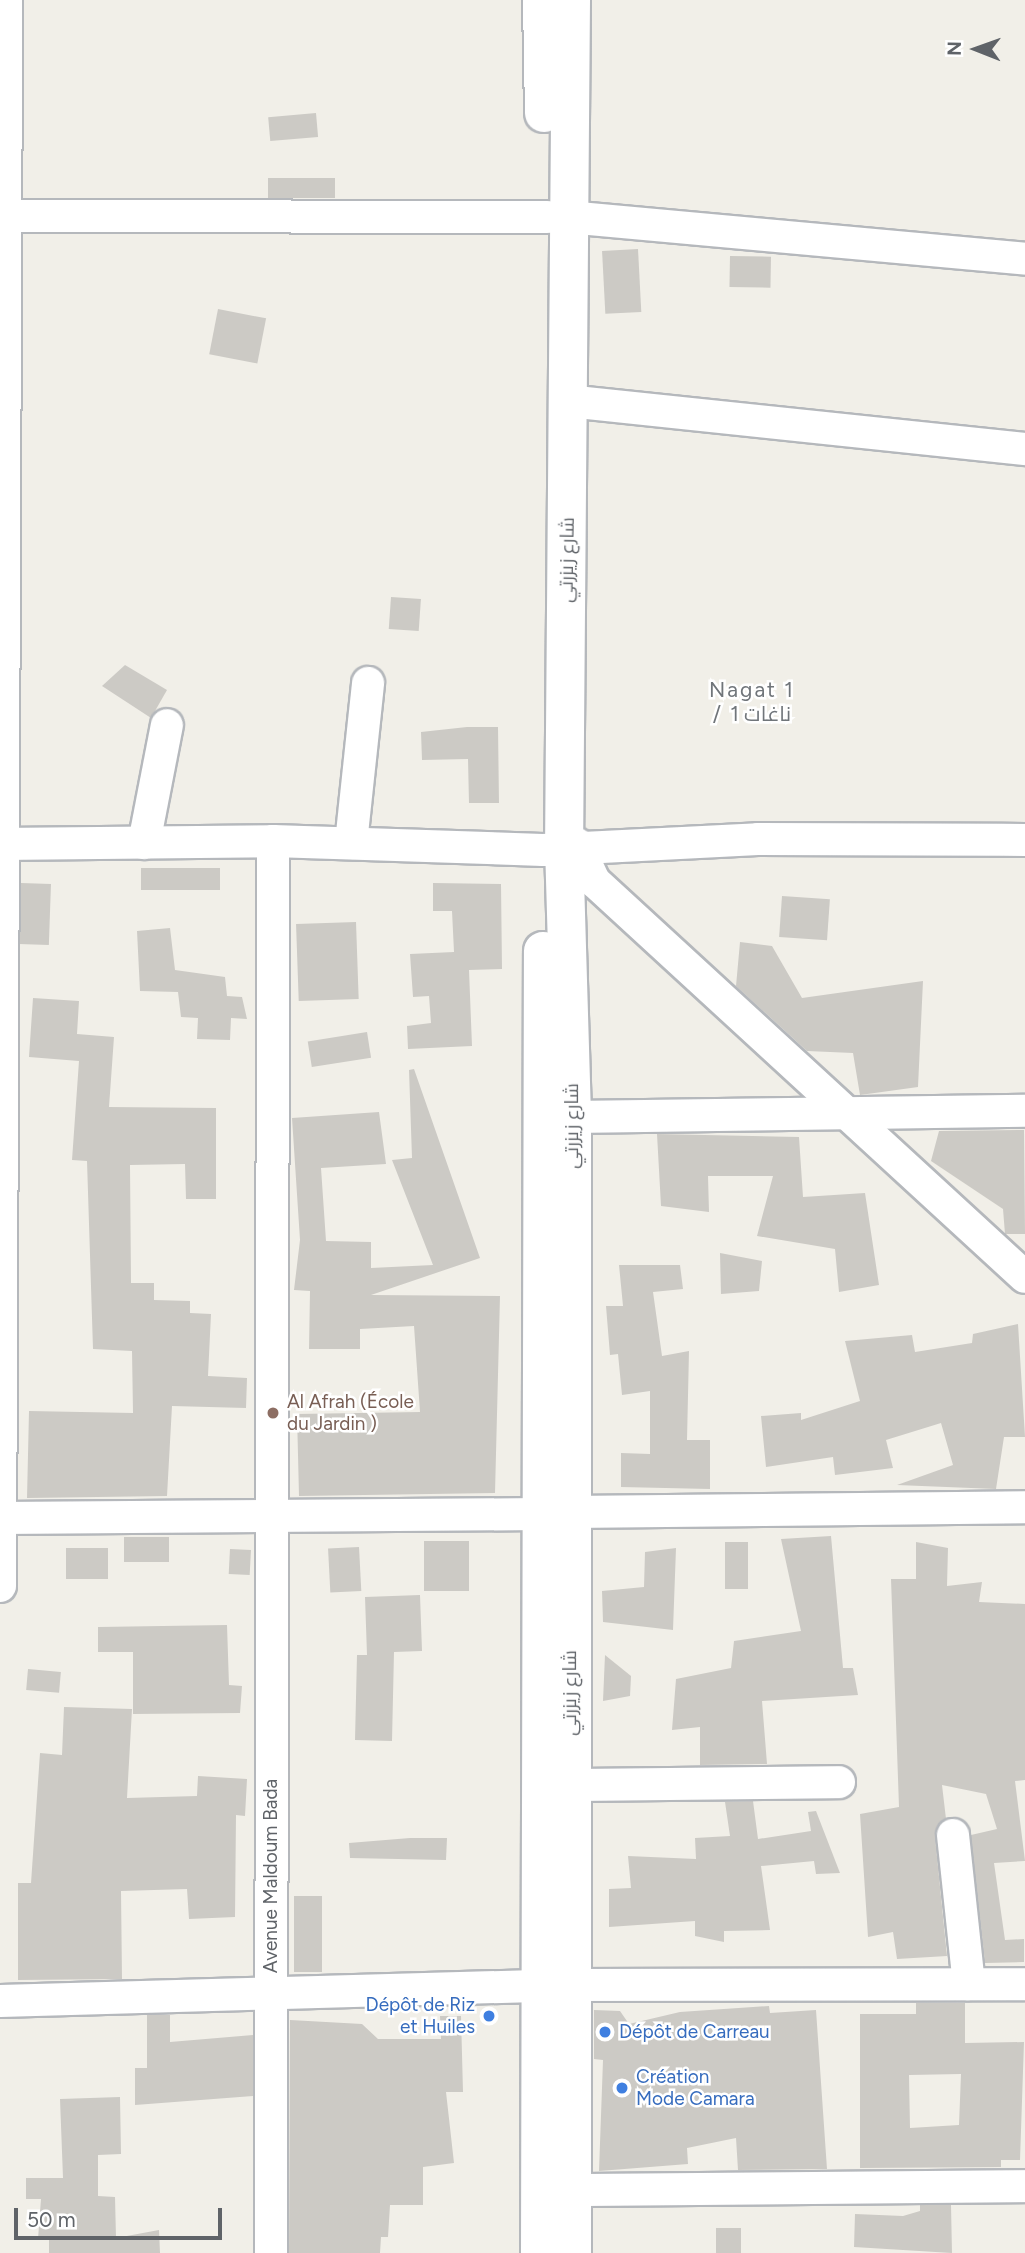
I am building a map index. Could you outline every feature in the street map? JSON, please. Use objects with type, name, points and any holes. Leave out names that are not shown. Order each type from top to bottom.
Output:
[{"type":"street","points":[[0,1586],[3,216],[6,0]]},
{"type":"street","name":"شارع زيزرتي","points":[[542,0],[568,401],[555,1513],[556,1986],[572,2190],[572,2253]]},
{"type":"street","name":"شارع زيزرتي","points":[[540,2253],[570,1785],[555,1513],[572,1117],[561,847],[557,217],[571,0]]},
{"type":"street","points":[[3,216],[557,217],[1025,259]]},
{"type":"street","points":[[568,401],[1025,449]]},
{"type":"street","points":[[351,843],[368,683]]},
{"type":"street","points":[[144,843],[167,725]]},
{"type":"street","points":[[1,844],[273,841],[561,847],[1025,840]]},
{"type":"street","name":"Avenue Maldoum Bada","points":[[271,2253],[273,841]]},
{"type":"street","points":[[561,847],[594,881],[1025,1277]]},
{"type":"street","points":[[572,1117],[1025,1111]]},
{"type":"street","points":[[0,1518],[272,1508],[555,1513],[1025,1507]]},
{"type":"street","points":[[570,1785],[839,1782]]},
{"type":"street","points":[[953,1835],[970,1984]]},
{"type":"street","points":[[0,2001],[271,1996],[556,1986],[1025,1984]]},
{"type":"street","points":[[572,2190],[1025,2186]]},
{"type":"building","points":[[316,113],[318,137],[270,141],[268,117]]},
{"type":"building","points":[[268,178],[335,178],[335,198],[268,198]]},
{"type":"building","points":[[638,249],[641,312],[605,314],[602,251]]},
{"type":"building","points":[[730,256],[771,257],[770,288],[729,287]]},
{"type":"building","points":[[218,309],[266,318],[257,364],[209,354]]},
{"type":"building","points":[[391,597],[421,599],[419,631],[389,629]]},
{"type":"building","points":[[125,665],[167,690],[151,718],[102,686]]},
{"type":"building","points":[[498,727],[499,803],[469,803],[468,759],[422,760],[421,732]]},
{"type":"building","points":[[141,868],[220,868],[220,890],[141,890]]},
{"type":"building","points":[[21,883],[51,884],[49,945],[19,944]]},
{"type":"building","points":[[433,883],[501,884],[502,969],[469,970],[472,1046],[408,1049],[407,1026],[431,1023],[429,996],[413,997],[410,954],[454,952],[452,911],[433,911]]},
{"type":"building","points":[[782,896],[830,899],[827,940],[779,937]]},
{"type":"building","points":[[356,922],[359,999],[299,1001],[296,924]]},
{"type":"building","points":[[170,928],[175,970],[225,977],[227,996],[242,997],[247,1019],[231,1018],[230,1040],[197,1039],[198,1018],[181,1017],[178,992],[140,991],[137,931]]},
{"type":"building","points":[[740,942],[772,946],[802,998],[923,981],[918,1087],[860,1095],[853,1053],[807,1051],[736,986]]},
{"type":"building","points":[[33,998],[79,1001],[77,1034],[114,1037],[109,1107],[216,1108],[216,1199],[186,1199],[185,1164],[130,1165],[131,1283],[154,1283],[154,1300],[190,1301],[190,1313],[211,1314],[208,1376],[247,1378],[246,1408],[172,1406],[167,1496],[27,1498],[29,1411],[133,1413],[132,1351],[93,1349],[87,1161],[72,1160],[79,1061],[29,1057]]},
{"type":"building","points":[[367,1032],[371,1058],[312,1067],[308,1041]]},
{"type":"building","points":[[414,1069],[480,1258],[371,1295],[500,1296],[495,1493],[299,1496],[297,1414],[420,1412],[414,1326],[360,1329],[360,1349],[309,1349],[310,1291],[294,1290],[300,1240],[292,1118],[379,1112],[386,1164],[321,1168],[326,1241],[371,1242],[371,1268],[433,1265],[392,1160],[412,1158],[409,1070]]},
{"type":"building","points":[[1024,1130],[1025,1234],[1005,1234],[1003,1209],[931,1161],[939,1131]]},
{"type":"building","points":[[657,1134],[799,1137],[803,1197],[865,1193],[879,1285],[839,1292],[835,1249],[757,1236],[773,1176],[708,1176],[709,1212],[661,1206]]},
{"type":"building","points":[[720,1253],[762,1261],[759,1291],[721,1294]]},
{"type":"building","points":[[619,1265],[680,1265],[683,1289],[653,1292],[662,1356],[689,1351],[687,1440],[710,1440],[710,1489],[621,1487],[621,1453],[650,1454],[650,1391],[622,1395],[618,1354],[610,1355],[606,1306],[623,1306]]},
{"type":"building","points":[[1018,1324],[1025,1437],[1004,1437],[996,1489],[897,1485],[953,1465],[941,1423],[886,1440],[893,1468],[835,1475],[833,1457],[766,1467],[761,1416],[801,1413],[801,1420],[860,1401],[845,1341],[912,1335],[915,1352],[972,1343],[973,1334]]},
{"type":"building","points":[[831,1536],[843,1668],[853,1668],[858,1695],[762,1701],[767,1764],[700,1765],[700,1727],[672,1730],[676,1679],[731,1668],[734,1641],[801,1631],[781,1539]]},
{"type":"building","points":[[124,1537],[169,1537],[169,1562],[124,1562]]},
{"type":"building","points":[[424,1541],[469,1541],[469,1591],[424,1591]]},
{"type":"building","points":[[725,1542],[748,1542],[748,1589],[725,1589]]},
{"type":"building","points":[[916,1542],[948,1548],[947,1586],[982,1582],[979,1602],[1025,1604],[1025,1780],[1015,1781],[1025,1861],[994,1863],[1005,1940],[1024,1939],[1024,1962],[985,1963],[971,1835],[997,1829],[986,1794],[942,1785],[946,1819],[935,1837],[947,1956],[897,1959],[893,1932],[868,1937],[860,1814],[899,1807],[891,1579],[916,1579]]},
{"type":"building","points":[[359,1547],[361,1591],[330,1593],[328,1549]]},
{"type":"building","points":[[66,1548],[108,1548],[108,1579],[66,1579]]},
{"type":"building","points":[[676,1548],[673,1630],[603,1622],[602,1591],[644,1587],[645,1552]]},
{"type":"building","points":[[230,1549],[251,1550],[250,1575],[229,1574]]},
{"type":"building","points":[[420,1595],[422,1651],[394,1652],[392,1741],[355,1740],[357,1655],[367,1655],[365,1597]]},
{"type":"building","points":[[227,1625],[229,1685],[242,1686],[240,1713],[133,1714],[133,1652],[98,1652],[98,1627]]},
{"type":"building","points":[[605,1655],[631,1676],[630,1696],[603,1701]]},
{"type":"building","points":[[28,1669],[61,1672],[59,1693],[26,1690]]},
{"type":"building","points":[[64,1707],[132,1709],[127,1798],[197,1796],[198,1776],[247,1779],[245,1816],[236,1815],[235,1917],[189,1919],[187,1889],[121,1891],[122,1979],[18,1980],[18,1883],[31,1883],[40,1753],[62,1755]]},
{"type":"building","points":[[753,1801],[758,1839],[811,1831],[808,1812],[816,1811],[840,1873],[816,1874],[814,1861],[761,1866],[770,1930],[724,1931],[724,1942],[695,1936],[695,1921],[609,1927],[609,1889],[631,1888],[628,1856],[696,1859],[695,1838],[730,1836],[725,1802]]},
{"type":"building","points":[[447,1838],[446,1860],[350,1858],[349,1843]]},
{"type":"building","points":[[294,1896],[322,1896],[322,1972],[294,1972]]},
{"type":"building","points":[[916,2003],[965,2003],[965,2043],[1024,2042],[1020,2160],[1001,2160],[1001,2167],[860,2168],[860,2014],[916,2014]],"holes":[[[961,2074],[959,2125],[910,2128],[909,2075]]]},
{"type":"building","points":[[769,2006],[770,2013],[816,2010],[827,2169],[738,2170],[736,2138],[687,2148],[688,2164],[599,2171],[603,2060],[594,2059],[594,2010],[620,2011],[629,2024],[680,2012]]},
{"type":"building","points":[[147,2015],[170,2015],[170,2042],[253,2035],[253,2096],[135,2105],[135,2068],[147,2068]]},
{"type":"building","points":[[440,2016],[461,2016],[463,2092],[446,2092],[454,2163],[423,2167],[423,2205],[390,2205],[388,2237],[381,2237],[380,2253],[289,2253],[290,2020],[362,2024],[378,2039],[441,2039]]},
{"type":"building","points":[[120,2097],[121,2154],[98,2155],[98,2196],[115,2197],[116,2238],[159,2230],[160,2253],[49,2253],[49,2240],[38,2239],[41,2199],[26,2199],[26,2178],[63,2178],[60,2099]]},
{"type":"building","points":[[920,2205],[951,2205],[952,2253],[854,2247],[855,2214],[903,2216],[920,2211]]},
{"type":"building","points":[[716,2228],[741,2228],[741,2253],[716,2253]]},
{"type":"place","name":"Al Afrah (École du Jardin )","points":[[273,1413]]},
{"type":"place","name":"Dépôt de Riz et Huiles","points":[[489,2016]]},
{"type":"place","name":"Dépôt de Carreau","points":[[605,2032]]},
{"type":"place","name":"Création Mode Camara","points":[[622,2088]]},
{"type":"district","name":"Nagat 1 / ناغات 1","points":[[752,702]]}]
